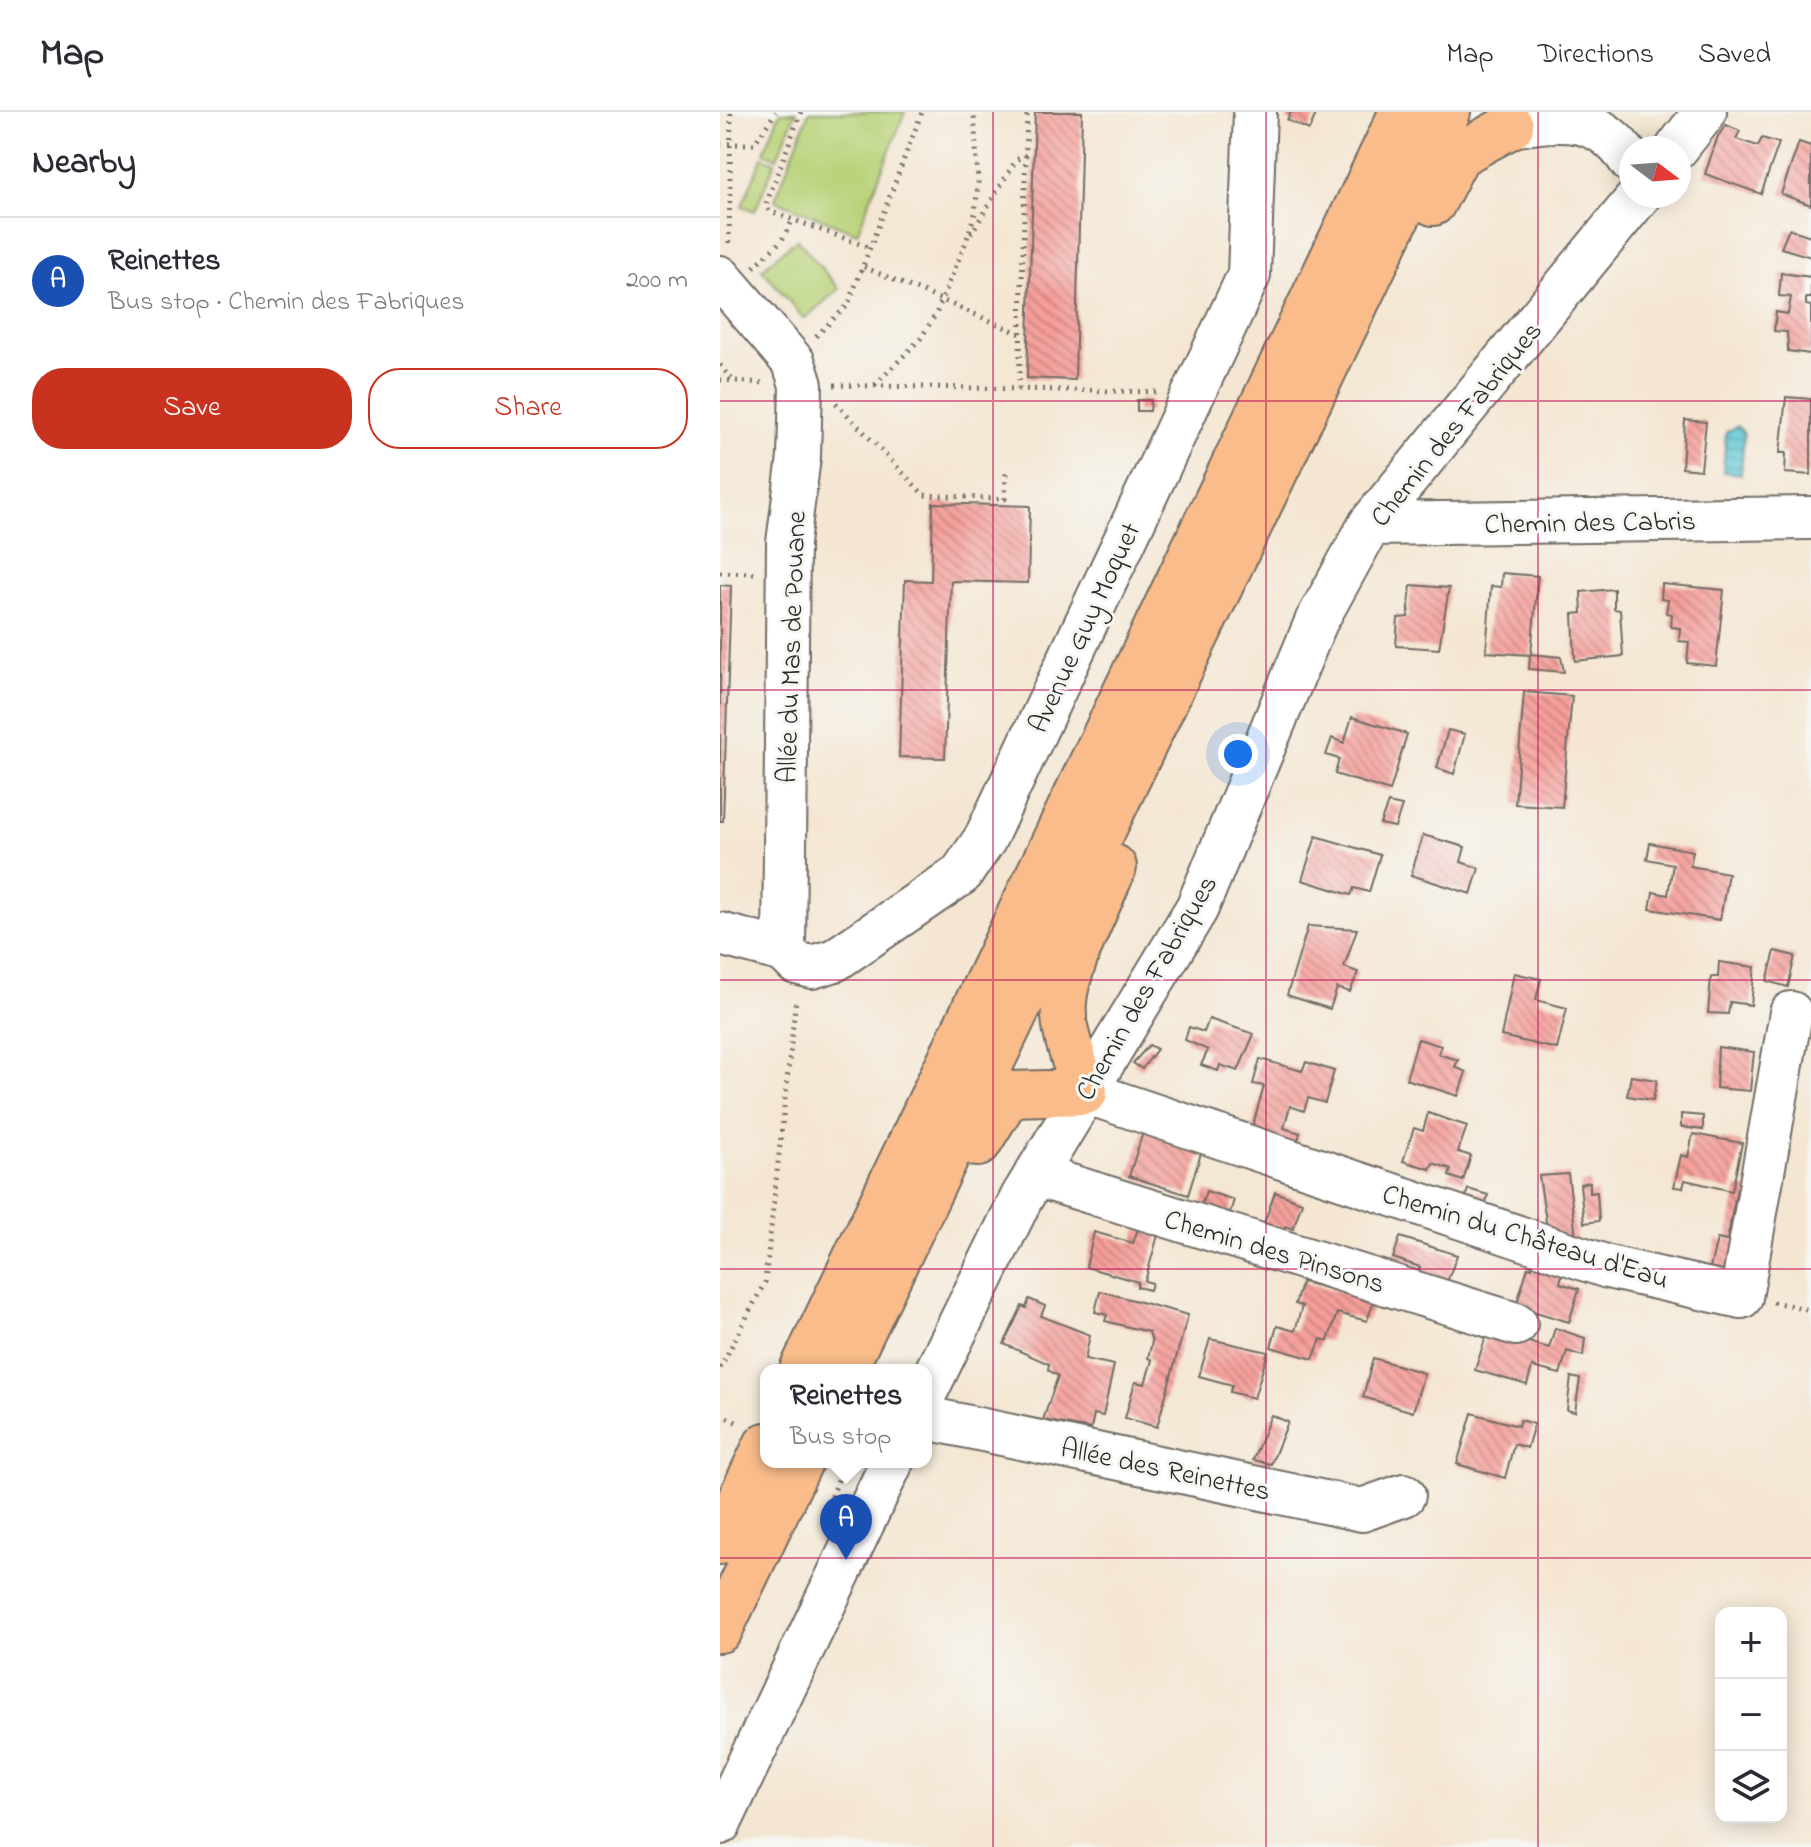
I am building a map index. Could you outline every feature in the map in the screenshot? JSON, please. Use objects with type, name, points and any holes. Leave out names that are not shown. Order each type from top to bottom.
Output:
[{"type":"highway","points":[[805,1364],[1402,112]]},
{"type":"highway","points":[[847,1364],[1448,112]]},
{"type":"highway","points":[[1301,416],[1401,265],[1458,155],[1514,119]]},
{"type":"highway","points":[[857,1364],[974,1150],[1009,1094],[1085,1092],[1067,1037],[1064,1001],[1071,973],[1271,479]]},
{"type":"highway","points":[[720,1542],[760,1458]]},
{"type":"highway","points":[[720,1630],[799,1468]]},
{"type":"street","name":"Avenue Guy Moquet","points":[[720,934],[812,967],[835,960],[961,874],[985,839],[1249,275],[1255,112]]},
{"type":"street","points":[[1686,136],[1705,112]]},
{"type":"street","points":[[1514,119],[1567,118],[1619,143]]},
{"type":"street","name":"Chemin des Fabriques","points":[[932,1380],[1035,1175],[1197,908],[1316,622],[1370,524],[1629,208]]},
{"type":"street","name":"Allée du Mas de Pouane","points":[[732,264],[809,384],[788,543],[790,957]]},
{"type":"street","name":"Chemin des Cabris","points":[[1370,524],[1811,518]]},
{"type":"street","name":"Chemin du Château d'Eau","points":[[1085,1092],[1608,1267],[1741,1297],[1791,1013]]},
{"type":"street","name":"Chemin des Pinsons","points":[[1035,1175],[1516,1324]]},
{"type":"street","name":"Allée des Reinettes","points":[[932,1419],[1362,1510],[1404,1495]]},
{"type":"street","points":[[720,1823],[889,1468]]},
{"type":"path","points":[[731,112],[729,242],[732,264],[751,271],[782,240],[792,221]]},
{"type":"path","points":[[720,144],[754,144],[776,112]]},
{"type":"path","points":[[801,112],[766,204],[769,211],[871,248]]},
{"type":"path","points":[[817,345],[812,339],[848,305],[922,112]]},
{"type":"path","points":[[874,386],[921,338],[966,242],[975,213],[978,183],[974,112]]},
{"type":"path","points":[[1019,389],[1027,112]]},
{"type":"path","points":[[966,242],[1016,160],[1026,155]]},
{"type":"path","points":[[864,267],[1021,334]]},
{"type":"path","points":[[720,365],[733,381]]},
{"type":"path","points":[[720,380],[1193,393]]},
{"type":"path","points":[[809,384],[924,495],[1005,499],[1006,472]]},
{"type":"path","points":[[720,1368],[765,1282],[796,1019],[790,957]]},
{"type":"green space","points":[[780,112],[796,112],[777,158],[764,152]]},
{"type":"green space","points":[[809,112],[905,112],[857,233],[775,200]]},
{"type":"green space","points":[[762,157],[775,162],[755,211],[742,206]]},
{"type":"green space","points":[[797,239],[839,289],[804,319],[762,269]]},
{"type":"water","points":[[1738,426],[1744,434],[1741,474],[1723,472],[1726,432]]},
{"type":"building","points":[[1035,112],[1082,112],[1075,380],[1027,378]]},
{"type":"building","points":[[1291,112],[1317,112],[1309,130],[1287,120]]},
{"type":"building","points":[[1726,125],[1740,131],[1736,139],[1758,146],[1762,138],[1779,143],[1761,194],[1705,174],[1718,136]]},
{"type":"building","points":[[1799,142],[1811,146],[1811,205],[1781,194]]},
{"type":"building","points":[[1789,229],[1811,236],[1811,257],[1781,248]]},
{"type":"building","points":[[1781,273],[1811,277],[1811,298],[1806,298],[1806,305],[1811,306],[1811,354],[1788,351],[1787,332],[1774,331],[1776,312],[1788,314],[1791,297],[1779,296]]},
{"type":"building","points":[[1786,397],[1811,399],[1811,475],[1785,473],[1786,453],[1780,453]]},
{"type":"building","points":[[1137,400],[1151,400],[1150,411],[1137,411]]},
{"type":"building","points":[[1685,420],[1706,422],[1701,470],[1682,468]]},
{"type":"building","points":[[933,503],[1030,506],[1028,583],[951,581],[945,758],[899,757],[905,580],[931,581]]},
{"type":"building","points":[[1502,573],[1538,576],[1531,654],[1561,657],[1564,672],[1529,669],[1530,655],[1486,652],[1491,586],[1501,587]]},
{"type":"building","points":[[1662,584],[1724,590],[1716,666],[1687,663],[1689,642],[1679,641],[1680,628],[1671,627],[1672,614],[1666,613],[1668,600],[1661,599]]},
{"type":"building","points":[[720,585],[731,586],[723,821],[720,821]]},
{"type":"building","points":[[1411,585],[1449,588],[1439,649],[1396,646],[1398,618],[1408,617]]},
{"type":"building","points":[[1614,589],[1614,609],[1620,610],[1623,656],[1575,661],[1573,614],[1582,613],[1581,592]]},
{"type":"building","points":[[1524,692],[1572,696],[1562,807],[1515,804]]},
{"type":"building","points":[[1352,717],[1407,734],[1390,791],[1335,774],[1339,759],[1326,755],[1332,738],[1344,743]]},
{"type":"building","points":[[1448,730],[1465,734],[1454,774],[1437,768]]},
{"type":"building","points":[[1388,803],[1402,806],[1395,827],[1380,824]]},
{"type":"building","points":[[1423,835],[1465,847],[1461,862],[1479,868],[1471,894],[1411,875]]},
{"type":"building","points":[[1316,836],[1380,855],[1369,892],[1354,888],[1351,895],[1302,880]]},
{"type":"building","points":[[1650,843],[1693,851],[1690,866],[1728,873],[1720,920],[1650,909],[1653,892],[1668,895],[1673,864],[1647,859]]},
{"type":"building","points":[[1308,926],[1357,929],[1344,967],[1358,972],[1350,992],[1337,988],[1330,1009],[1287,995]]},
{"type":"building","points":[[1775,951],[1795,956],[1788,987],[1767,981]]},
{"type":"building","points":[[1719,962],[1755,967],[1751,1005],[1730,1002],[1728,1014],[1708,1013],[1711,977],[1718,977]]},
{"type":"building","points":[[1514,973],[1541,979],[1536,1000],[1567,1008],[1557,1049],[1501,1036]]},
{"type":"building","points":[[1209,1019],[1254,1034],[1238,1071],[1220,1065],[1218,1071],[1201,1065],[1208,1050],[1185,1040],[1189,1027],[1204,1032]]},
{"type":"building","points":[[1418,1039],[1441,1046],[1438,1054],[1458,1060],[1455,1067],[1466,1072],[1458,1096],[1406,1079]]},
{"type":"building","points":[[1149,1045],[1157,1049],[1142,1069],[1133,1063]]},
{"type":"building","points":[[1718,1047],[1754,1052],[1750,1091],[1716,1088]]},
{"type":"building","points":[[1260,1059],[1302,1071],[1306,1062],[1334,1071],[1325,1103],[1308,1098],[1304,1111],[1290,1106],[1284,1128],[1300,1133],[1296,1147],[1252,1128],[1264,1086],[1253,1084]]},
{"type":"building","points":[[1631,1076],[1657,1080],[1653,1100],[1627,1096]]},
{"type":"building","points":[[1428,1113],[1467,1126],[1458,1152],[1471,1156],[1463,1181],[1449,1176],[1451,1169],[1433,1163],[1430,1169],[1403,1161],[1414,1128],[1423,1131]]},
{"type":"building","points":[[1681,1114],[1703,1116],[1703,1130],[1681,1127]]},
{"type":"building","points":[[1144,1129],[1203,1147],[1188,1195],[1129,1176]]},
{"type":"building","points":[[1693,1134],[1742,1143],[1732,1191],[1685,1180],[1683,1188],[1674,1187],[1681,1155],[1688,1157]]},
{"type":"building","points":[[1568,1174],[1577,1244],[1550,1247],[1539,1176]]},
{"type":"building","points":[[1590,1182],[1590,1193],[1597,1192],[1599,1221],[1584,1223],[1580,1184]]},
{"type":"building","points":[[1737,1188],[1750,1189],[1734,1272],[1710,1268],[1717,1239],[1727,1241]]},
{"type":"building","points":[[1468,1189],[1488,1195],[1485,1206],[1465,1199]]},
{"type":"building","points":[[1206,1191],[1234,1200],[1226,1225],[1198,1215]]},
{"type":"building","points":[[1275,1192],[1302,1202],[1293,1229],[1285,1226],[1280,1242],[1260,1235]]},
{"type":"building","points":[[1138,1229],[1158,1235],[1145,1281],[1152,1283],[1150,1290],[1137,1287],[1138,1282],[1086,1267],[1094,1232],[1133,1243]]},
{"type":"building","points":[[1400,1237],[1457,1255],[1443,1293],[1415,1284],[1420,1267],[1393,1258]]},
{"type":"building","points":[[1536,1256],[1564,1265],[1560,1283],[1579,1289],[1569,1322],[1516,1306],[1528,1267],[1532,1268]]},
{"type":"building","points":[[1302,1282],[1374,1300],[1367,1321],[1337,1313],[1328,1341],[1321,1339],[1313,1359],[1271,1347],[1277,1326],[1295,1331],[1302,1306],[1295,1304]]},
{"type":"building","points":[[1100,1291],[1188,1315],[1157,1427],[1125,1418],[1135,1382],[1145,1384],[1152,1360],[1148,1358],[1152,1342],[1149,1332],[1105,1321],[1107,1315],[1095,1312]]},
{"type":"building","points":[[1029,1299],[1045,1306],[1041,1316],[1090,1335],[1085,1359],[1114,1365],[1103,1416],[1094,1414],[1091,1429],[1043,1420],[1058,1376],[1048,1370],[1049,1364],[1004,1344],[1022,1306],[1026,1308]]},
{"type":"building","points":[[1555,1328],[1585,1338],[1583,1356],[1567,1351],[1560,1374],[1532,1367],[1527,1385],[1475,1370],[1488,1330],[1549,1348]]},
{"type":"building","points":[[1210,1339],[1268,1352],[1254,1398],[1230,1392],[1232,1385],[1199,1376]]},
{"type":"building","points":[[1373,1358],[1424,1373],[1413,1412],[1363,1397]]},
{"type":"building","points":[[1571,1377],[1580,1379],[1575,1412],[1567,1410]]},
{"type":"building","points":[[1472,1413],[1518,1426],[1520,1420],[1534,1424],[1527,1448],[1514,1444],[1505,1478],[1457,1464]]},
{"type":"building","points":[[1271,1415],[1288,1422],[1271,1464],[1253,1460]]},
{"type":"place","name":"Reinettes","points":[[846,1560]]}]
